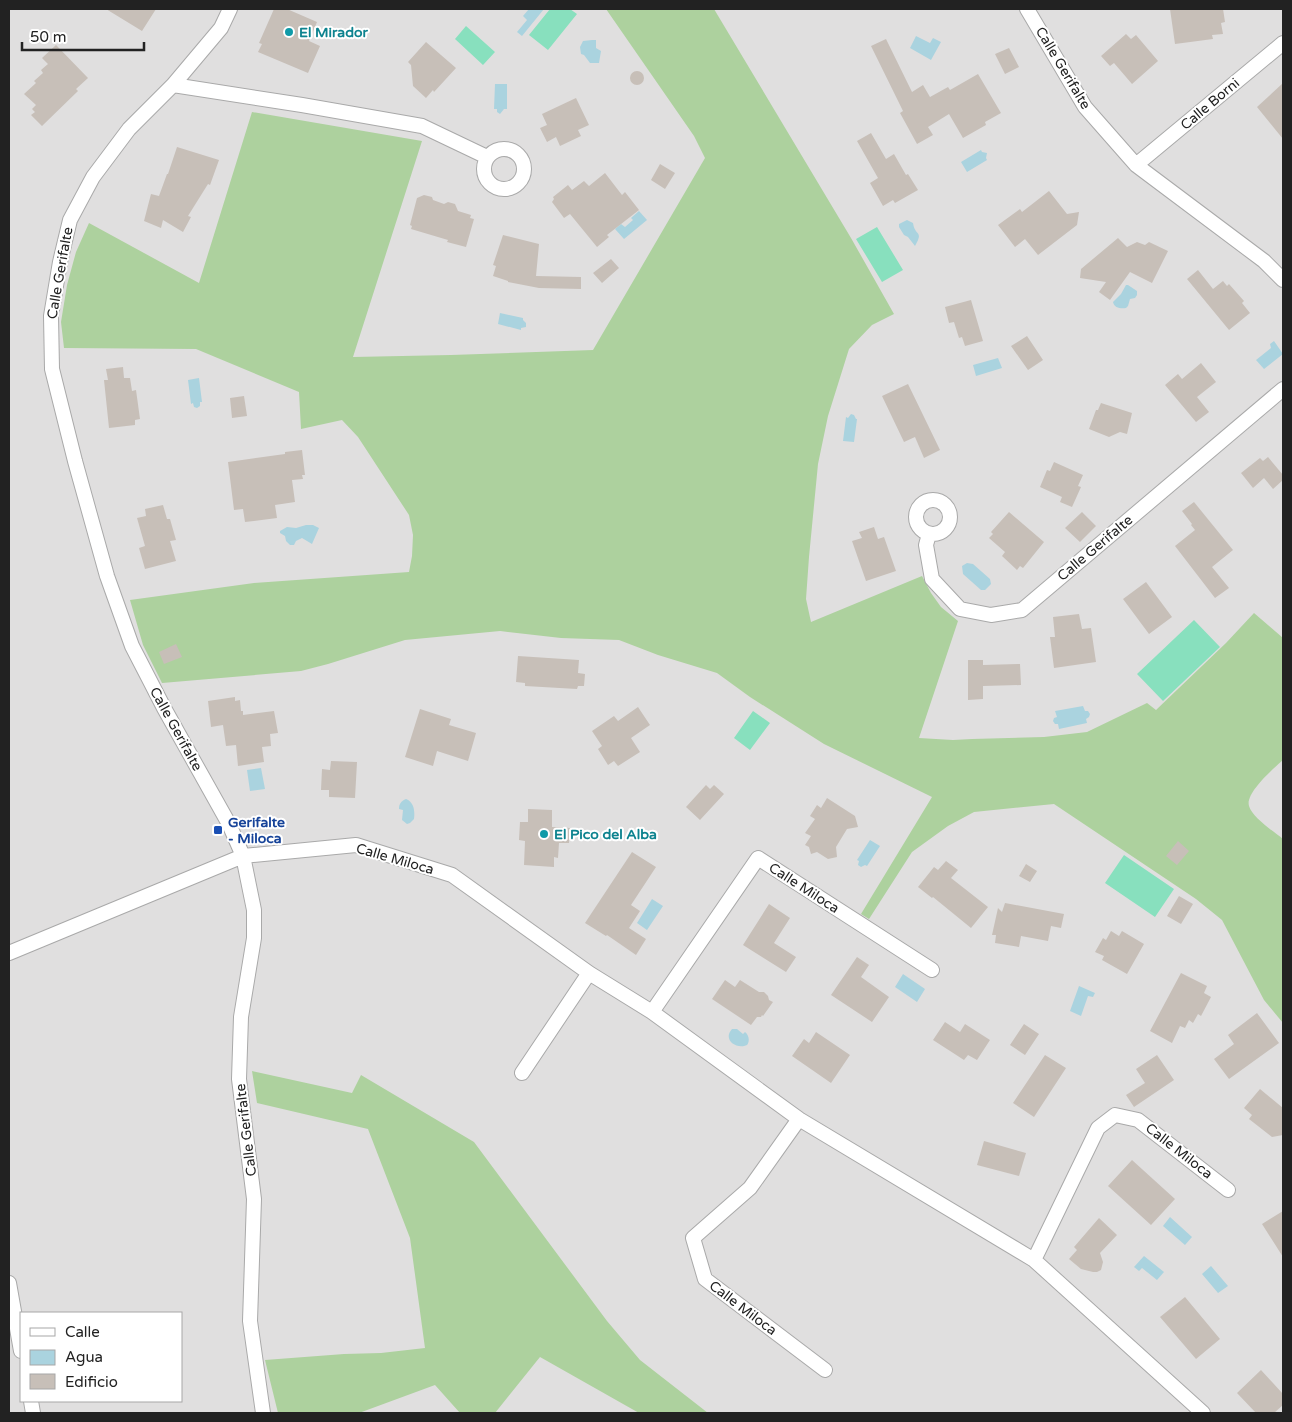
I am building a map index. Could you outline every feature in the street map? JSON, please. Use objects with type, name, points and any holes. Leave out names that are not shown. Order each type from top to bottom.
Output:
[{"type":"street","name":"Calle Gerifalte","points":[[230,9],[221,28],[173,85],[129,129],[93,177],[70,220],[60,262],[51,316],[52,369],[104,566],[132,646],[164,708],[229,824],[243,856],[254,910],[254,938],[241,1017],[239,1079],[254,1199],[250,1321],[263,1413]]},
{"type":"street","name":"Calle Gerifalte","points":[[1027,9],[1085,107],[1136,165],[1264,261],[1283,280]]},
{"type":"street","name":"Calle Borni","points":[[1136,165],[1283,43]]},
{"type":"street","points":[[173,85],[422,126],[488,157]]},
{"type":"street","name":"Calle Gerifalte","points":[[929,534],[926,545],[932,579],[960,609],[991,615],[1022,610],[1283,389]]},
{"type":"street","name":"Calle Miloca","points":[[9,954],[243,856],[356,845],[452,875],[589,973],[652,1012],[799,1119],[1034,1260],[1203,1413]]},
{"type":"street","name":"Calle Miloca","points":[[652,1012],[758,858],[932,970]]},
{"type":"street","points":[[522,1074],[589,973]]},
{"type":"street","name":"Calle Miloca","points":[[1034,1260],[1098,1128],[1115,1116],[1138,1120],[1228,1190]]},
{"type":"street","name":"Calle Miloca","points":[[799,1119],[750,1188],[693,1238],[705,1279],[825,1370]]},
{"type":"street","points":[[9,1283],[20,1345]]},
{"type":"shaded area","points":[[9,9],[1283,9],[1283,1413],[9,1413]]},
{"type":"green space","points":[[550,9],[570,9],[577,14],[548,50],[529,35]]},
{"type":"green space","points":[[606,9],[714,9],[851,238],[894,314],[872,325],[849,349],[828,416],[818,464],[806,599],[811,622],[922,576],[941,607],[958,621],[919,738],[953,740],[1044,737],[1087,732],[1147,703],[1156,710],[1226,643],[1254,613],[1283,638],[1283,760],[1261,781],[1251,794],[1249,806],[1254,815],[1283,839],[1283,1023],[1264,1000],[1222,920],[1196,899],[1054,804],[974,812],[948,826],[912,852],[869,919],[861,914],[932,797],[824,744],[750,697],[717,673],[658,655],[619,640],[561,638],[500,631],[405,640],[301,671],[162,683],[143,645],[130,600],[254,583],[409,572],[413,535],[409,515],[358,437],[342,420],[301,429],[299,392],[196,349],[64,348],[61,322],[67,285],[76,252],[89,223],[199,283],[252,112],[422,141],[353,357],[593,350],[705,158],[694,136]]},
{"type":"green space","points":[[466,26],[495,52],[483,65],[455,39]]},
{"type":"green space","points":[[877,227],[903,270],[882,282],[856,239]]},
{"type":"green space","points":[[1194,620],[1220,647],[1163,701],[1137,674]]},
{"type":"green space","points":[[753,711],[770,723],[750,750],[734,738]]},
{"type":"green space","points":[[1124,855],[1174,889],[1155,917],[1105,883]]},
{"type":"green space","points":[[252,1071],[352,1093],[361,1075],[474,1142],[607,1321],[640,1360],[708,1413],[639,1413],[540,1357],[495,1413],[460,1413],[435,1385],[359,1413],[278,1413],[265,1360],[381,1353],[425,1348],[410,1238],[368,1129],[257,1103]]},
{"type":"water","points":[[529,9],[544,9],[522,36],[517,32],[527,20],[523,16]]},
{"type":"water","points":[[916,36],[930,43],[933,38],[941,42],[931,60],[910,48]]},
{"type":"water","points":[[596,40],[596,48],[601,51],[599,63],[590,63],[581,54],[580,47],[583,41]]},
{"type":"water","points":[[495,84],[507,84],[507,109],[504,109],[500,114],[497,112],[497,109],[494,109]]},
{"type":"water","points":[[981,150],[987,153],[987,160],[967,172],[961,162]]},
{"type":"water","points":[[639,211],[647,220],[624,239],[615,229],[621,224],[625,227]]},
{"type":"water","points":[[907,220],[913,223],[919,235],[915,246],[899,227],[899,224]]},
{"type":"water","points":[[1126,285],[1137,291],[1137,295],[1135,298],[1130,299],[1126,308],[1118,308],[1113,302]]},
{"type":"water","points":[[500,313],[523,318],[526,327],[521,328],[521,330],[498,324]]},
{"type":"water","points":[[1274,341],[1283,354],[1264,369],[1256,360],[1271,348],[1270,344]]},
{"type":"water","points":[[998,358],[1002,368],[976,376],[973,365]]},
{"type":"water","points":[[199,378],[202,402],[200,402],[200,406],[197,408],[194,407],[193,403],[191,404],[188,380]]},
{"type":"water","points":[[851,414],[857,419],[854,442],[843,441],[846,417],[848,418]]},
{"type":"water","points":[[313,525],[319,528],[312,544],[302,538],[296,541],[294,545],[290,545],[286,541],[285,536],[280,533],[280,531],[287,527],[296,528]]},
{"type":"water","points":[[967,563],[973,564],[990,579],[991,584],[985,590],[981,590],[963,574],[962,566]]},
{"type":"water","points":[[1083,706],[1085,711],[1088,711],[1090,714],[1086,719],[1087,723],[1059,729],[1058,724],[1055,724],[1053,721],[1057,717],[1055,711]]},
{"type":"water","points":[[261,768],[265,789],[250,791],[247,770]]},
{"type":"water","points":[[406,799],[412,805],[414,813],[414,819],[407,824],[402,820],[403,810],[399,809],[401,803]]},
{"type":"water","points":[[870,840],[880,846],[867,866],[861,867],[858,865],[859,861],[857,860]]},
{"type":"water","points":[[652,899],[663,906],[647,930],[637,923]]},
{"type":"water","points":[[903,974],[925,989],[917,1002],[895,987]]},
{"type":"water","points":[[1079,986],[1095,993],[1093,997],[1088,996],[1081,1016],[1070,1011]]},
{"type":"water","points":[[732,1029],[737,1029],[743,1034],[746,1033],[749,1040],[747,1045],[739,1046],[732,1043],[729,1033]]},
{"type":"water","points":[[1170,1217],[1192,1237],[1185,1245],[1163,1226]]},
{"type":"water","points":[[1144,1256],[1164,1272],[1157,1280],[1142,1268],[1139,1271],[1134,1267]]},
{"type":"water","points":[[1211,1266],[1228,1286],[1218,1293],[1202,1274]]},
{"type":"building","points":[[106,9],[156,9],[142,31]]},
{"type":"building","name":"El Mirador","points":[[274,9],[287,9],[317,22],[309,41],[320,46],[308,73],[258,52],[262,44],[259,43]]},
{"type":"building","points":[[1170,9],[1223,9],[1225,22],[1221,23],[1223,34],[1212,35],[1213,39],[1175,44]]},
{"type":"building","points":[[1126,34],[1131,39],[1136,35],[1158,61],[1132,84],[1114,63],[1110,66],[1101,56]]},
{"type":"building","points":[[886,39],[912,92],[923,85],[930,97],[948,87],[950,90],[978,74],[1001,113],[985,122],[986,125],[963,138],[949,114],[928,127],[933,135],[917,144],[900,113],[903,111],[871,46]]},
{"type":"building","points":[[426,42],[456,68],[426,98],[413,86],[411,65],[408,62]]},
{"type":"building","points":[[56,45],[88,78],[76,89],[78,91],[42,126],[31,115],[35,112],[32,109],[36,105],[24,94],[36,83],[34,81],[43,73],[41,70],[48,64],[42,58]]},
{"type":"building","points":[[1009,48],[1019,67],[1005,74],[995,54]]},
{"type":"building","points":[[637,71],[642,73],[644,78],[642,83],[637,85],[632,83],[630,78],[632,73]]},
{"type":"building","points":[[1283,83],[1283,139],[1257,107]]},
{"type":"building","points":[[576,98],[589,125],[578,130],[581,136],[560,146],[556,137],[547,142],[540,128],[547,125],[542,114]]},
{"type":"building","points":[[871,133],[886,159],[894,154],[906,175],[908,174],[918,190],[895,203],[893,200],[883,206],[870,183],[878,178],[857,141]]},
{"type":"building","points":[[177,147],[219,160],[210,185],[208,184],[188,216],[191,217],[183,232],[163,220],[161,228],[144,221],[151,194],[159,196]]},
{"type":"building","points":[[660,164],[675,173],[665,189],[651,180]]},
{"type":"building","points":[[605,173],[622,195],[625,192],[639,210],[607,235],[609,237],[597,247],[570,214],[564,218],[552,202],[553,197],[568,185],[572,190],[584,181],[589,186]]},
{"type":"building","points":[[1049,191],[1067,214],[1079,212],[1077,225],[1038,255],[1025,239],[1015,247],[998,225],[1020,209],[1022,212]]},
{"type":"building","points":[[424,195],[444,204],[448,202],[455,204],[458,211],[471,215],[470,218],[474,219],[466,247],[411,229],[412,226],[410,225],[417,198]]},
{"type":"building","points":[[503,235],[539,244],[536,276],[581,277],[581,289],[539,288],[508,282],[493,276],[496,266],[493,265]]},
{"type":"building","points":[[1118,238],[1127,247],[1137,242],[1145,245],[1149,242],[1168,251],[1152,283],[1130,272],[1110,300],[1099,292],[1106,282],[1080,278],[1081,269]]},
{"type":"building","points":[[611,259],[619,268],[602,283],[593,273]]},
{"type":"building","points":[[1198,270],[1213,289],[1223,281],[1227,286],[1229,284],[1244,301],[1242,303],[1250,313],[1229,330],[1187,279]]},
{"type":"building","points":[[971,300],[983,341],[965,346],[962,337],[959,338],[954,322],[949,323],[945,307]]},
{"type":"building","points":[[1027,336],[1043,360],[1028,370],[1011,346]]},
{"type":"building","points":[[1201,363],[1216,382],[1197,397],[1209,412],[1196,422],[1165,385],[1178,374],[1182,379]]},
{"type":"building","points":[[123,367],[124,378],[130,378],[132,391],[136,390],[140,419],[135,420],[135,425],[109,428],[104,380],[108,380],[106,369]]},
{"type":"building","points":[[908,384],[940,450],[924,458],[915,437],[904,442],[882,396]]},
{"type":"building","points":[[244,396],[247,416],[232,418],[230,398]]},
{"type":"building","points":[[1101,403],[1132,413],[1127,434],[1120,432],[1109,437],[1089,429],[1096,410],[1098,410]]},
{"type":"building","points":[[302,450],[305,475],[302,475],[303,479],[292,480],[295,502],[275,505],[277,518],[245,522],[243,509],[234,510],[228,462]]},
{"type":"building","points":[[1268,457],[1283,475],[1283,480],[1273,489],[1264,478],[1253,488],[1241,473],[1260,458],[1263,461]]},
{"type":"building","points":[[1054,462],[1083,475],[1078,486],[1081,487],[1072,507],[1060,502],[1062,497],[1040,487],[1047,470],[1050,471]]},
{"type":"building","points":[[1194,502],[1233,550],[1212,567],[1229,588],[1215,598],[1175,546],[1195,530],[1182,511]]},
{"type":"building","points":[[163,505],[167,519],[170,519],[176,540],[170,541],[176,561],[145,569],[139,548],[145,546],[137,518],[146,516],[145,509]]},
{"type":"building","points":[[1009,512],[1044,542],[1023,568],[1020,566],[1017,570],[1002,556],[1005,552],[989,538],[993,534],[991,532]]},
{"type":"building","points":[[1082,512],[1096,526],[1080,542],[1065,528]]},
{"type":"building","points":[[874,527],[878,539],[884,537],[896,571],[866,581],[852,541],[862,538],[859,532]]},
{"type":"building","points":[[1146,582],[1172,617],[1149,634],[1123,599]]},
{"type":"building","points":[[1079,614],[1082,629],[1091,628],[1096,662],[1054,668],[1050,637],[1055,637],[1053,617]]},
{"type":"building","points":[[176,644],[182,657],[164,664],[159,652]]},
{"type":"building","points":[[518,656],[579,660],[578,673],[585,674],[584,686],[578,686],[577,689],[525,686],[525,683],[516,682]]},
{"type":"building","points":[[968,660],[983,660],[983,665],[1020,664],[1021,685],[983,686],[983,699],[968,700]]},
{"type":"building","points":[[235,697],[235,701],[240,700],[243,715],[274,711],[278,733],[270,734],[271,746],[262,747],[264,762],[238,766],[236,745],[226,746],[223,725],[211,727],[208,701]]},
{"type":"building","points":[[638,707],[650,725],[631,738],[640,752],[618,766],[614,761],[608,765],[598,749],[602,746],[592,731],[614,716],[618,721]]},
{"type":"building","points":[[420,709],[451,719],[449,725],[476,733],[468,761],[437,751],[433,766],[405,757]]},
{"type":"building","points":[[331,761],[357,762],[355,798],[329,797],[329,790],[321,790],[322,769],[330,770]]},
{"type":"building","points":[[706,785],[710,789],[714,785],[724,794],[700,820],[686,807]]},
{"type":"building","points":[[827,798],[855,816],[858,827],[847,829],[836,847],[837,857],[828,859],[817,852],[811,854],[809,847],[805,845],[811,836],[805,833],[815,819],[810,816],[817,805],[821,808]]},
{"type":"building","name":"El Pico del Alba","points":[[528,809],[552,810],[552,827],[570,828],[569,843],[559,843],[558,858],[554,857],[554,867],[524,865],[525,841],[519,840],[520,822],[528,822]]},
{"type":"building","points":[[1178,841],[1189,851],[1177,865],[1166,856]]},
{"type":"building","points":[[632,852],[656,867],[631,905],[640,911],[629,928],[646,939],[636,955],[607,935],[585,923]]},
{"type":"building","points":[[946,861],[958,870],[951,878],[988,907],[971,928],[918,887],[934,867],[938,870]]},
{"type":"building","points":[[1026,864],[1037,871],[1030,882],[1019,876]]},
{"type":"building","points":[[1179,896],[1193,904],[1181,924],[1167,916]]},
{"type":"building","points":[[1005,903],[1064,914],[1061,928],[1051,926],[1048,941],[1021,936],[1019,947],[995,943],[996,935],[992,935],[998,908],[1002,912]]},
{"type":"building","points":[[769,904],[790,918],[774,943],[796,957],[786,972],[743,945]]},
{"type":"building","points":[[1111,931],[1119,936],[1122,931],[1144,944],[1127,974],[1102,960],[1104,956],[1095,952],[1103,938],[1106,940]]},
{"type":"building","points":[[857,957],[869,965],[861,977],[889,997],[872,1022],[831,995]]},
{"type":"building","points":[[1181,973],[1207,986],[1204,993],[1211,997],[1201,1016],[1198,1014],[1193,1023],[1189,1020],[1185,1028],[1180,1026],[1172,1043],[1150,1031]]},
{"type":"building","points":[[725,980],[735,987],[740,980],[759,992],[764,992],[769,1000],[773,1002],[763,1016],[757,1017],[751,1025],[712,999]]},
{"type":"building","points":[[1257,1013],[1279,1043],[1229,1079],[1214,1059],[1234,1044],[1228,1035]]},
{"type":"building","points":[[945,1022],[960,1032],[965,1024],[990,1040],[977,1060],[968,1055],[964,1060],[933,1040]]},
{"type":"building","points":[[1024,1024],[1039,1034],[1025,1055],[1010,1045]]},
{"type":"building","points":[[816,1032],[850,1055],[831,1083],[792,1056],[804,1039],[809,1043]]},
{"type":"building","points":[[1045,1055],[1066,1068],[1034,1117],[1013,1103]]},
{"type":"building","points":[[1157,1055],[1174,1080],[1134,1107],[1126,1095],[1145,1083],[1136,1069]]},
{"type":"building","points":[[1260,1089],[1283,1108],[1283,1135],[1272,1137],[1249,1119],[1252,1115],[1244,1108]]},
{"type":"building","points":[[984,1141],[1026,1153],[1019,1176],[977,1165]]},
{"type":"building","points":[[1132,1160],[1175,1199],[1151,1225],[1108,1186]]},
{"type":"building","points":[[1283,1211],[1283,1257],[1262,1224]]},
{"type":"building","points":[[1099,1218],[1117,1235],[1100,1253],[1103,1262],[1101,1270],[1093,1272],[1081,1269],[1069,1259],[1077,1250],[1074,1247]]},
{"type":"building","points":[[1185,1297],[1220,1339],[1196,1359],[1160,1317]]},
{"type":"building","points":[[1261,1370],[1283,1394],[1283,1405],[1274,1413],[1256,1413],[1237,1393]]},
{"type":"place","name":"El Mirador","points":[[289,32]]},
{"type":"place","name":"Gerifalte - Miloca","points":[[218,830]]},
{"type":"place","name":"El Pico del Alba","points":[[544,834]]}]
